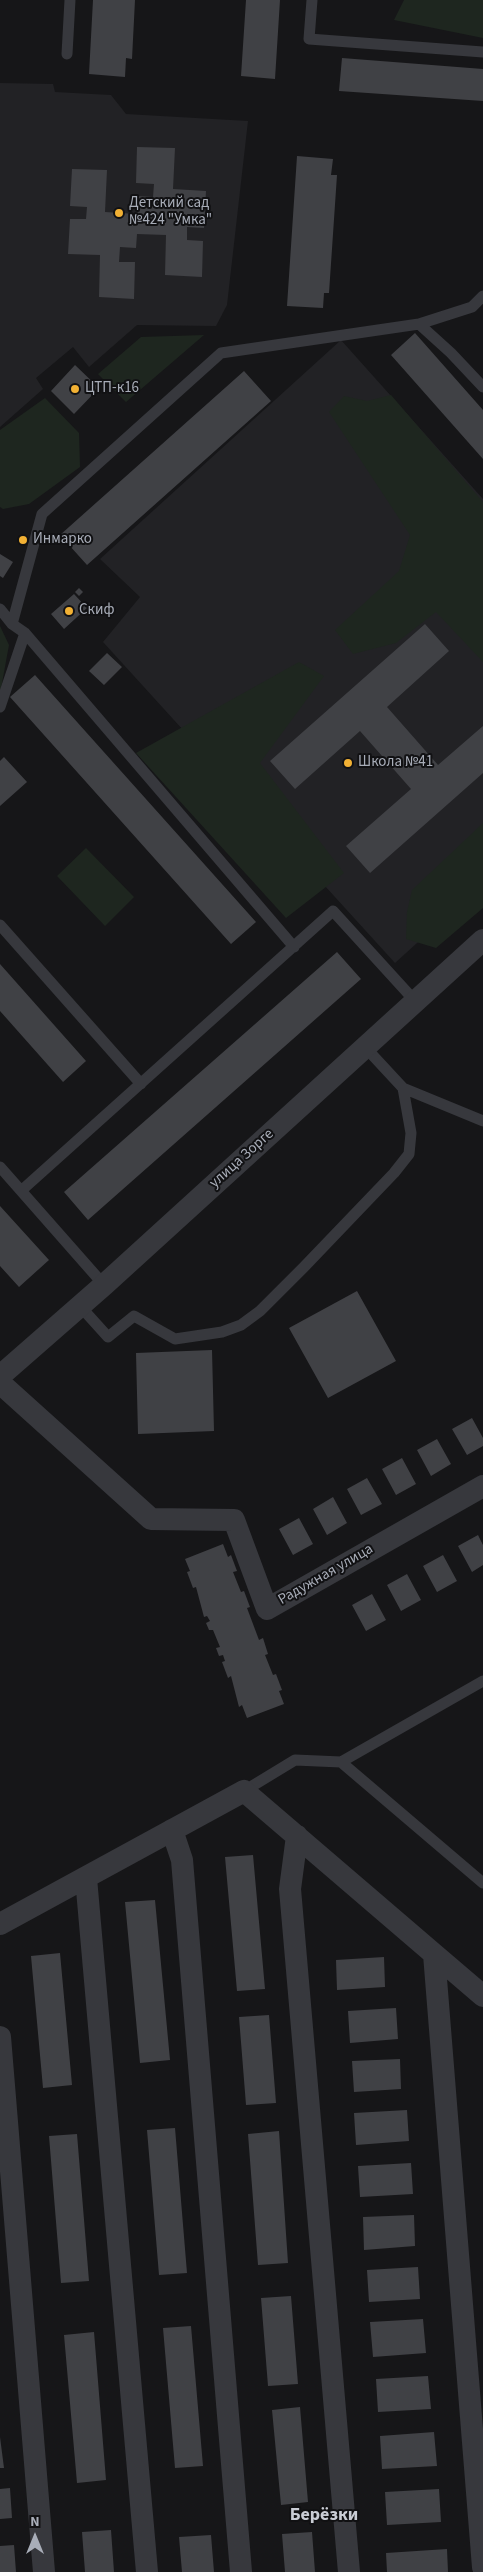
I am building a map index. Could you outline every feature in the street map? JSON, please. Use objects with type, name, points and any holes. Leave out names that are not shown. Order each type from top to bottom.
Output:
[{"type":"street","name":"улица Зорге","points":[[0,1376],[104,1285],[483,940]]},
{"type":"street","name":"Радужная улица","points":[[0,1383],[151,1519],[234,1520],[267,1609],[483,1486]]},
{"type":"street","points":[[0,1924],[244,1790],[483,1996]]},
{"type":"street","points":[[172,1830],[182,1860],[241,2572]]},
{"type":"street","points":[[297,1836],[290,1889],[349,2572]]},
{"type":"street","points":[[86,1878],[147,2572]]},
{"type":"street","points":[[434,1954],[483,2567]]},
{"type":"street","points":[[0,2037],[44,2572]]},
{"type":"lane","points":[[67,54],[70,0]]},
{"type":"lane","points":[[312,0],[309,39],[483,52]]},
{"type":"lane","points":[[12,624],[42,514],[221,353],[419,324],[472,307],[483,296]]},
{"type":"lane","points":[[419,324],[451,353],[483,387]]},
{"type":"lane","points":[[0,609],[12,624],[25,633],[294,947]]},
{"type":"lane","points":[[0,707],[25,633]]},
{"type":"lane","points":[[22,1190],[333,911],[415,1001]]},
{"type":"lane","points":[[0,925],[141,1084]]},
{"type":"lane","points":[[365,1046],[403,1088],[483,1120]]},
{"type":"lane","points":[[80,1306],[108,1337],[134,1316],[175,1339],[222,1332],[240,1325],[260,1312],[394,1173],[408,1154],[411,1133],[403,1088]]},
{"type":"lane","points":[[0,1167],[104,1285]]},
{"type":"lane","points":[[244,1790],[295,1760],[341,1762],[483,1681]]},
{"type":"lane","points":[[341,1762],[483,1883]]},
{"type":"shaded area","points":[[404,0],[483,0],[483,38],[394,20]]},
{"type":"shaded area","name":"Детский сад №424 \"Умка\"","points":[[0,83],[53,84],[55,92],[111,95],[126,114],[248,121],[227,305],[216,326],[137,325],[89,367],[73,347],[36,378],[43,389],[0,427]]},
{"type":"shaded area","points":[[204,335],[126,402],[98,374],[141,337]]},
{"type":"shaded area","name":"Школа №41","points":[[341,340],[483,499],[483,883],[395,963],[103,642],[140,597],[100,559]]},
{"type":"shaded area","points":[[391,395],[483,502],[483,662],[436,612],[396,643],[353,654],[335,630],[399,571],[410,535],[329,412],[344,396],[367,401]]},
{"type":"shaded area","points":[[45,398],[79,433],[80,467],[29,504],[3,509],[0,507],[0,430]]},
{"type":"shaded area","points":[[0,626],[9,645],[0,694]]},
{"type":"shaded area","points":[[299,662],[324,676],[260,763],[344,873],[286,918],[136,753]]},
{"type":"shaded area","points":[[483,823],[483,908],[436,948],[406,939],[407,912],[412,890]]},
{"type":"shaded area","points":[[86,848],[134,897],[105,926],[57,876]]},
{"type":"building","points":[[93,0],[135,0],[132,59],[126,58],[125,77],[89,74]]},
{"type":"building","points":[[246,0],[280,0],[275,79],[241,76]]},
{"type":"building","points":[[342,58],[483,69],[483,101],[339,91]]},
{"type":"building","points":[[137,147],[175,148],[173,189],[206,191],[204,228],[187,227],[187,240],[203,241],[202,277],[165,275],[166,235],[137,234],[136,248],[120,247],[119,262],[135,262],[134,299],[99,297],[100,255],[68,254],[70,219],[86,219],[87,207],[70,206],[72,169],[107,170],[105,212],[136,214],[136,196],[153,197],[154,184],[136,183]]},
{"type":"building","points":[[297,156],[333,159],[331,175],[337,175],[329,293],[324,293],[323,308],[287,306]]},
{"type":"building","points":[[415,333],[483,410],[483,459],[391,355]]},
{"type":"building","name":"ЦТП-к16","points":[[75,365],[99,388],[74,414],[51,391]]},
{"type":"building","points":[[244,371],[271,401],[87,565],[60,535]]},
{"type":"building","name":"Инмарко","points":[[23,535],[28,539],[23,546],[18,542]]},
{"type":"building","points":[[0,554],[13,562],[3,578],[0,576]]},
{"type":"building","points":[[79,588],[83,592],[79,596],[75,592]]},
{"type":"building","name":"Скиф","points":[[74,594],[87,608],[64,629],[51,614]]},
{"type":"building","points":[[425,624],[449,651],[387,707],[438,765],[483,726],[483,773],[370,873],[346,846],[411,789],[360,731],[295,789],[270,761]]},
{"type":"building","points":[[107,653],[122,667],[104,685],[89,671]]},
{"type":"building","points":[[35,675],[256,922],[231,944],[10,697]]},
{"type":"building","points":[[4,757],[27,782],[0,806],[0,761]]},
{"type":"building","points":[[337,952],[361,979],[88,1220],[64,1192]]},
{"type":"building","points":[[0,964],[86,1061],[63,1082],[0,1011]]},
{"type":"building","points":[[0,1206],[49,1260],[19,1287],[0,1266]]},
{"type":"building","points":[[357,1291],[396,1361],[328,1398],[289,1328]]},
{"type":"building","points":[[212,1350],[214,1431],[138,1434],[136,1353]]},
{"type":"building","points":[[472,1418],[483,1438],[483,1446],[467,1455],[452,1429]]},
{"type":"building","points":[[437,1439],[451,1464],[431,1476],[417,1450]]},
{"type":"building","points":[[402,1458],[416,1484],[396,1495],[382,1469]]},
{"type":"building","points":[[367,1478],[382,1504],[361,1515],[347,1489]]},
{"type":"building","points":[[333,1497],[347,1523],[327,1535],[313,1509]]},
{"type":"building","points":[[299,1518],[313,1544],[293,1555],[279,1529]]},
{"type":"building","points":[[478,1535],[483,1545],[483,1565],[472,1572],[458,1546]]},
{"type":"building","points":[[223,1544],[228,1557],[231,1555],[237,1571],[233,1572],[241,1592],[244,1591],[250,1607],[247,1608],[259,1640],[263,1638],[268,1654],[265,1655],[273,1675],[276,1674],[282,1690],[279,1691],[284,1704],[247,1718],[242,1705],[239,1707],[231,1676],[228,1678],[222,1662],[225,1661],[223,1655],[219,1656],[216,1648],[220,1647],[213,1630],[209,1630],[206,1623],[210,1621],[207,1616],[204,1617],[196,1587],[193,1588],[187,1572],[190,1571],[185,1559]]},
{"type":"building","points":[[443,1555],[457,1581],[437,1592],[423,1566]]},
{"type":"building","points":[[407,1574],[421,1600],[401,1611],[387,1585]]},
{"type":"building","points":[[372,1594],[386,1620],[366,1631],[352,1605]]},
{"type":"building","points":[[253,1855],[265,1989],[237,1991],[225,1857]]},
{"type":"building","points":[[155,1900],[170,2060],[140,2063],[125,1902]]},
{"type":"building","points":[[60,1953],[72,2085],[43,2088],[31,1956]]},
{"type":"building","points":[[384,1957],[385,1987],[337,1990],[336,1960]]},
{"type":"building","points":[[396,2008],[398,2039],[350,2043],[348,2011]]},
{"type":"building","points":[[269,2015],[276,2103],[246,2105],[239,2017]]},
{"type":"building","points":[[400,2059],[401,2089],[354,2092],[352,2061]]},
{"type":"building","points":[[407,2110],[409,2141],[356,2145],[354,2113]]},
{"type":"building","points":[[175,2128],[187,2273],[159,2275],[147,2130]]},
{"type":"building","points":[[279,2131],[288,2263],[258,2265],[248,2134]]},
{"type":"building","points":[[77,2134],[89,2281],[61,2283],[49,2136]]},
{"type":"building","points":[[411,2163],[413,2194],[360,2197],[358,2166]]},
{"type":"building","points":[[414,2215],[415,2246],[364,2250],[363,2217]]},
{"type":"building","points":[[418,2267],[420,2299],[369,2302],[367,2270]]},
{"type":"building","points":[[291,2296],[298,2384],[268,2386],[261,2298]]},
{"type":"building","points":[[423,2319],[426,2353],[373,2357],[370,2322]]},
{"type":"building","points":[[191,2326],[203,2466],[175,2468],[163,2328]]},
{"type":"building","points":[[94,2332],[106,2480],[77,2483],[64,2335]]},
{"type":"building","points":[[428,2376],[431,2409],[378,2412],[376,2379]]},
{"type":"building","points":[[300,2407],[308,2502],[281,2505],[272,2410]]},
{"type":"building","points":[[434,2432],[437,2466],[382,2469],[380,2436]]},
{"type":"building","points":[[0,2437],[4,2468],[0,2468]]},
{"type":"building","points":[[10,2488],[12,2518],[0,2519],[0,2489]]},
{"type":"building","points":[[439,2489],[441,2522],[387,2525],[385,2492]]},
{"type":"building","points":[[111,2530],[114,2572],[85,2572],[82,2532]]},
{"type":"building","points":[[312,2532],[315,2572],[285,2572],[282,2534]]},
{"type":"building","points":[[211,2535],[214,2572],[182,2572],[179,2537]]},
{"type":"building","points":[[14,2545],[16,2572],[0,2572],[0,2546]]},
{"type":"building","points":[[447,2549],[448,2572],[387,2572],[386,2553]]},
{"type":"place","name":"Детский сад №424 \"Умка\"","points":[[119,213]]},
{"type":"place","name":"ЦТП-к16","points":[[75,389]]},
{"type":"place","name":"Инмарко","points":[[23,540]]},
{"type":"place","name":"Скиф","points":[[69,611]]},
{"type":"place","name":"Школа №41","points":[[348,763]]},
{"type":"district","name":"Берёзки","points":[[324,2516]]}]
